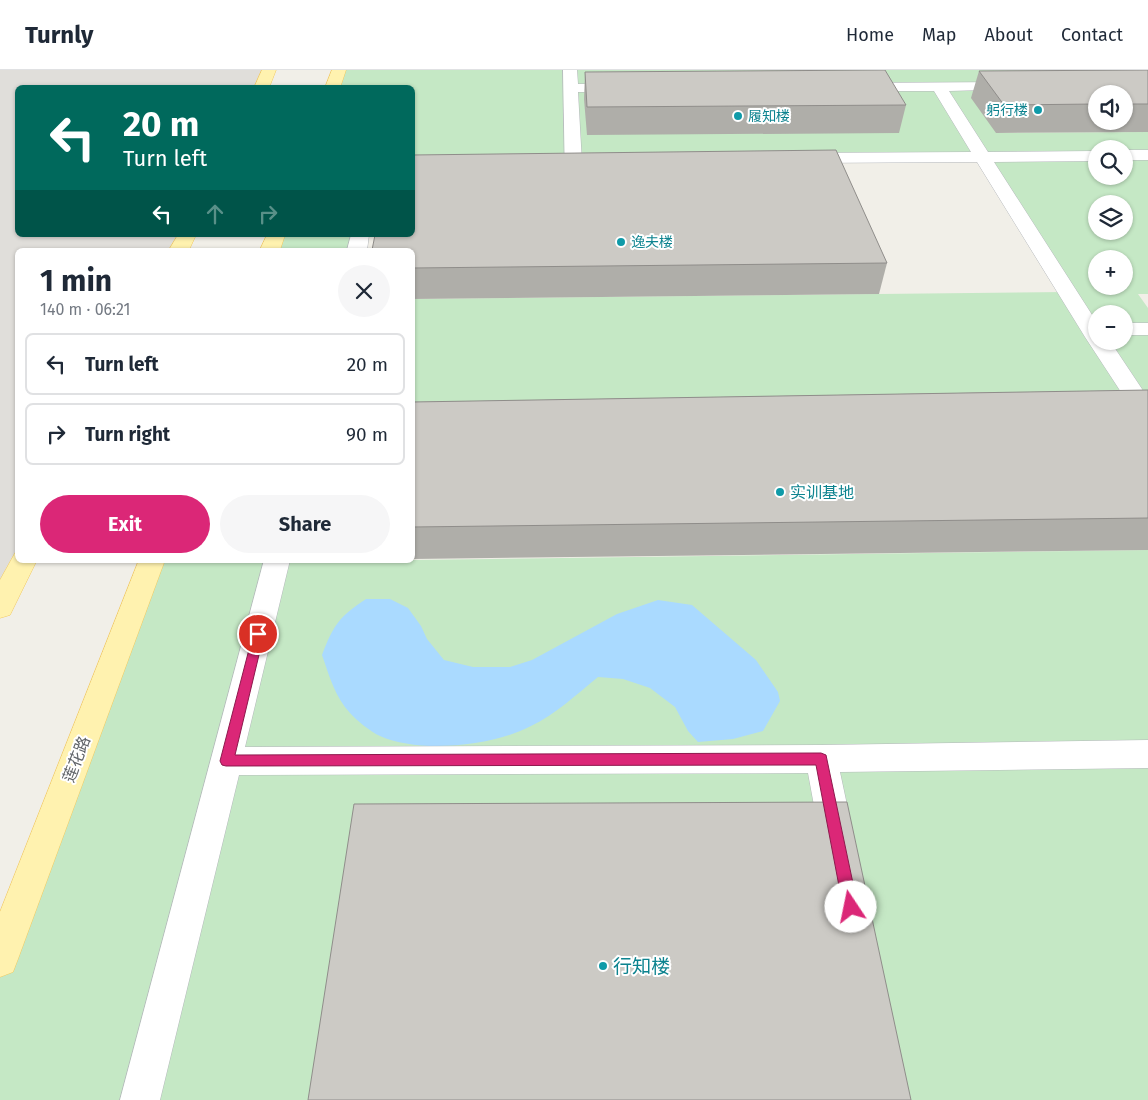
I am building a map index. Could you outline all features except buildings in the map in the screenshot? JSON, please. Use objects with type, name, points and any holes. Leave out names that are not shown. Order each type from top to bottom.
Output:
[{"type":"main road","points":[[262,85],[269,70]]},
{"type":"main road","points":[[333,85],[339,70]]},
{"type":"main road","points":[[0,608],[22,563]]},
{"type":"main road","name":"莲花路","points":[[0,959],[151,563]]},
{"type":"street","points":[[570,70],[574,181]]},
{"type":"street","points":[[838,87],[938,86],[1026,81]]},
{"type":"street","points":[[938,86],[1088,322]]},
{"type":"street","points":[[571,88],[635,88]]},
{"type":"street","points":[[1133,156],[1148,155]]},
{"type":"street","points":[[781,158],[1088,156]]},
{"type":"street","points":[[554,159],[593,159]]},
{"type":"street","points":[[1133,329],[1148,329]]},
{"type":"street","points":[[1104,350],[1141,420]]},
{"type":"street","points":[[140,1100],[276,563]]},
{"type":"street","points":[[226,761],[821,759],[1148,754]]},
{"type":"street","points":[[821,759],[843,868]]},
{"type":"shaded area","points":[[0,70],[269,70],[262,85],[15,85],[15,237],[186,237],[180,248],[15,248],[15,563],[17,563],[0,607]]},
{"type":"green space","points":[[339,70],[1148,70],[1148,97],[1133,95],[1133,85],[1088,85],[1088,96],[996,133],[1148,132],[1148,294],[1138,294],[1148,308],[1148,421],[415,434],[415,299],[1067,292],[982,157],[822,158],[415,183],[415,85],[333,85]]},
{"type":"green space","points":[[275,237],[360,237],[358,248],[272,248]]},
{"type":"green space","points":[[1148,550],[1148,1100],[0,1100],[0,959],[151,563],[415,563],[415,560]]},
{"type":"water","points":[[366,599],[390,599],[408,608],[421,626],[427,639],[444,660],[473,667],[510,667],[532,660],[617,614],[658,600],[692,605],[756,660],[778,692],[780,701],[763,731],[733,739],[698,742],[688,731],[675,707],[650,688],[623,679],[598,677],[549,716],[531,726],[497,739],[477,743],[435,746],[396,742],[372,732],[350,713],[336,693],[322,655],[338,622],[349,611]]},
{"type":"place","name":"躬行楼","points":[[1038,110]]},
{"type":"place","name":"履知楼","points":[[738,116]]},
{"type":"place","name":"逸夫楼","points":[[621,242]]},
{"type":"place","name":"实训基地","points":[[780,492]]},
{"type":"place","name":"行知楼","points":[[603,966]]},
{"type":"route","points":[[258,634],[226,761],[821,759],[851,907]]}]
